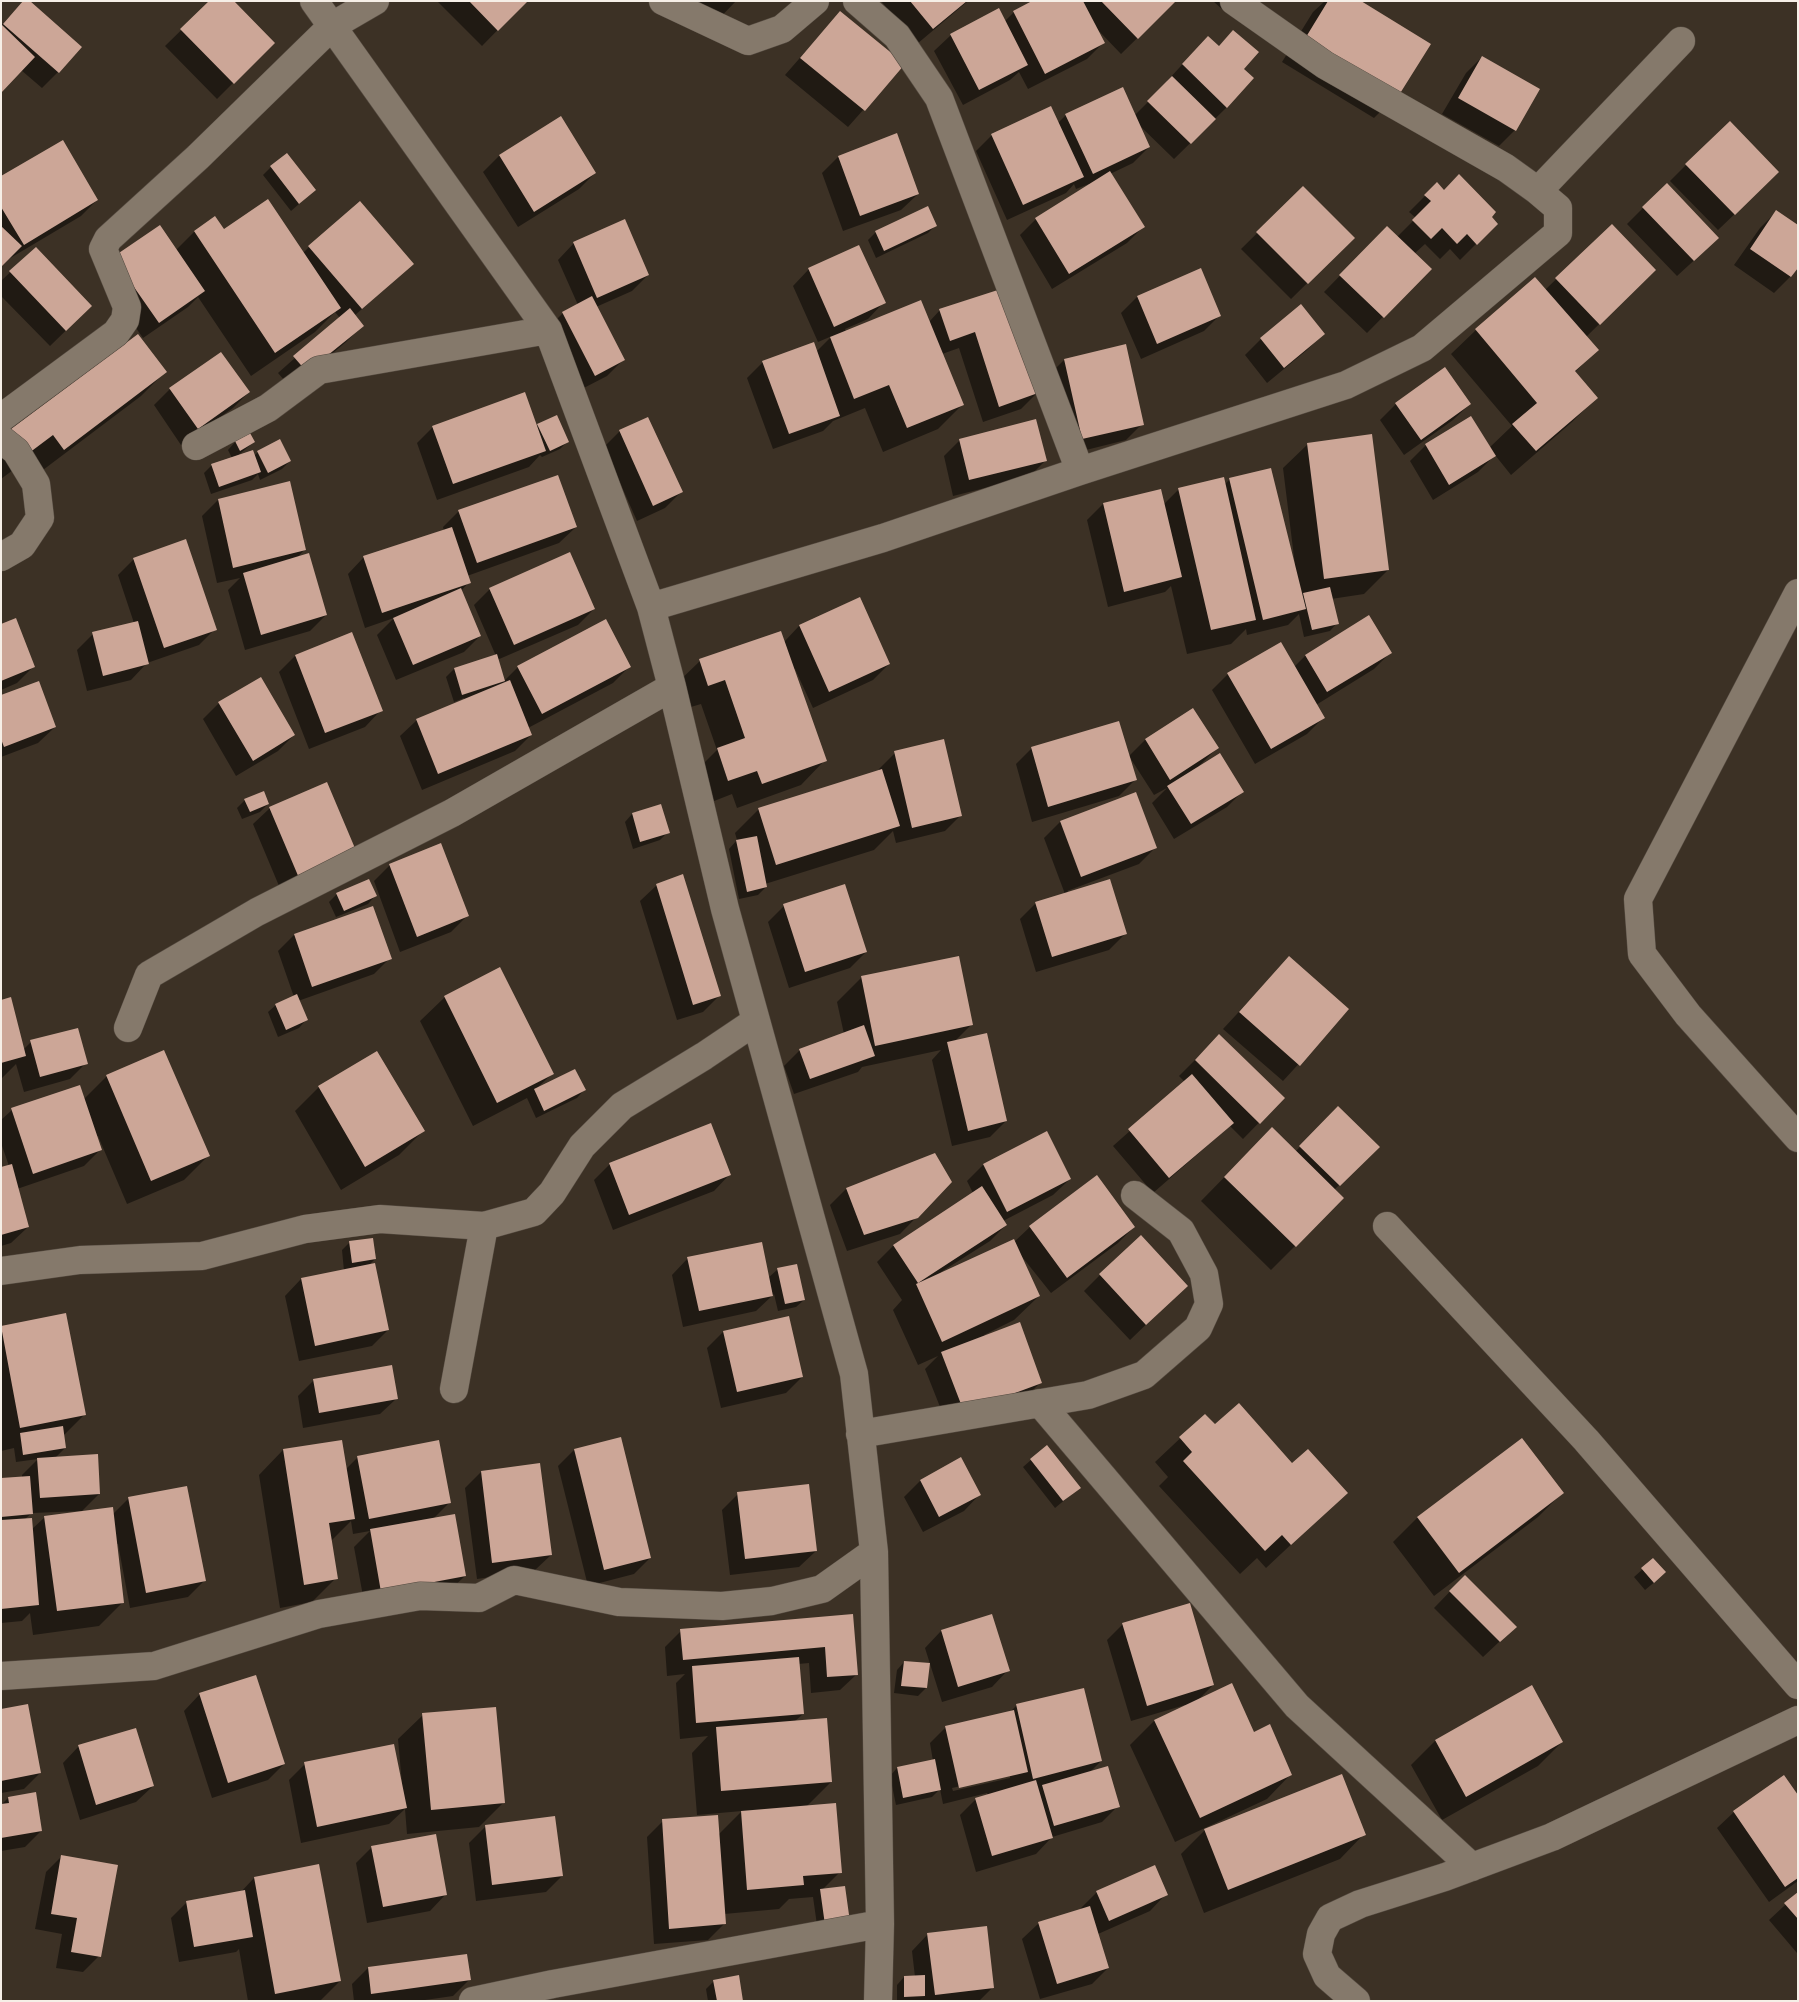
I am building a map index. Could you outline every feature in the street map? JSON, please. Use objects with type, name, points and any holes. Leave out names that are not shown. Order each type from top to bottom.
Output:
[{"type":"street","points":[[314,1],[548,330],[651,607],[725,909],[854,1374],[874,1552],[880,1924],[878,2001]]},
{"type":"street","points":[[1,418],[116,333],[125,320],[127,307],[104,249],[108,239],[198,157],[332,26],[375,1]]},
{"type":"street","points":[[663,1],[748,41],[782,29],[815,1]]},
{"type":"street","points":[[858,1],[897,36],[938,98],[1080,471]]},
{"type":"street","points":[[651,607],[884,538],[1080,471],[1346,385],[1422,348],[1558,233],[1558,208],[1506,168],[1325,65],[1234,1]]},
{"type":"street","points":[[1538,191],[1681,41]]},
{"type":"street","points":[[196,446],[268,408],[319,370],[548,330]]},
{"type":"street","points":[[1,439],[16,451],[36,484],[40,518],[22,545],[1,557]]},
{"type":"street","points":[[1798,593],[1638,899],[1642,954],[1688,1015],[1798,1138]]},
{"type":"street","points":[[128,1028],[149,975],[257,912],[452,813],[672,687]]},
{"type":"street","points":[[1,1271],[80,1260],[202,1256],[305,1229],[380,1219],[484,1226],[534,1212],[552,1193],[582,1146],[622,1106],[704,1056],[756,1021]]},
{"type":"street","points":[[860,1434],[1088,1395],[1144,1375],[1198,1328],[1209,1304],[1204,1274],[1181,1231],[1135,1194]]},
{"type":"street","points":[[454,1389],[484,1226]]},
{"type":"street","points":[[1387,1226],[1586,1440],[1798,1685]]},
{"type":"street","points":[[1040,1403],[1297,1706],[1472,1867]]},
{"type":"street","points":[[1,1676],[154,1666],[319,1614],[420,1596],[479,1598],[514,1580],[619,1602],[722,1606],[772,1601],[822,1589],[874,1552]]},
{"type":"street","points":[[1356,2001],[1328,1976],[1316,1954],[1321,1934],[1330,1918],[1360,1904],[1472,1867],[1552,1837],[1798,1720]]},
{"type":"street","points":[[473,2001],[562,1982],[880,1924]]},
{"type":"building","points":[[23,1],[30,1],[82,47],[59,73],[3,24]]},
{"type":"building","points":[[209,1],[234,1],[275,43],[234,84],[180,29]]},
{"type":"building","points":[[469,1],[528,1],[498,31]]},
{"type":"building","points":[[910,1],[967,1],[933,29]]},
{"type":"building","points":[[1032,1],[1083,1],[1105,43],[1045,74],[1013,11]]},
{"type":"building","points":[[1101,1],[1176,1],[1138,39]]},
{"type":"building","points":[[1328,1],[1361,1],[1431,44],[1399,95],[1306,37]]},
{"type":"building","points":[[999,8],[1028,65],[979,90],[950,34]]},
{"type":"building","points":[[840,11],[905,64],[865,111],[800,58]]},
{"type":"building","points":[[1,24],[35,57],[1,93]]},
{"type":"building","points":[[1233,30],[1259,52],[1244,69],[1254,78],[1227,108],[1182,64],[1208,36],[1219,46]]},
{"type":"building","points":[[1482,56],[1540,89],[1516,131],[1458,98]]},
{"type":"building","points":[[1172,76],[1216,119],[1191,144],[1147,101]]},
{"type":"building","points":[[1123,87],[1150,147],[1093,174],[1065,114]]},
{"type":"building","points":[[1051,106],[1084,177],[1023,205],[991,134]]},
{"type":"building","points":[[561,116],[596,173],[534,212],[499,155]]},
{"type":"building","points":[[1730,121],[1779,172],[1735,215],[1685,164]]},
{"type":"building","points":[[897,133],[919,194],[860,216],[838,156]]},
{"type":"building","points":[[63,140],[98,200],[24,245],[1,207],[1,176]]},
{"type":"building","points":[[287,153],[316,190],[299,204],[270,166]]},
{"type":"building","points":[[1110,171],[1145,227],[1069,274],[1035,218]]},
{"type":"building","points":[[1459,174],[1496,212],[1492,217],[1498,224],[1477,245],[1467,234],[1457,244],[1442,228],[1431,239],[1412,220],[1431,201],[1424,195],[1437,182],[1444,190]]},
{"type":"building","points":[[1667,183],[1719,238],[1694,261],[1642,207]]},
{"type":"building","points":[[1303,186],[1355,238],[1308,284],[1256,232]]},
{"type":"building","points":[[268,199],[341,308],[275,353],[194,231],[215,216],[224,229]]},
{"type":"building","points":[[360,201],[414,264],[362,309],[308,246]]},
{"type":"building","points":[[928,206],[937,226],[884,251],[875,231]]},
{"type":"building","points":[[1776,210],[1798,225],[1798,268],[1791,277],[1750,249]]},
{"type":"building","points":[[625,219],[649,275],[597,298],[573,242]]},
{"type":"building","points":[[1612,224],[1656,270],[1600,325],[1555,278]]},
{"type":"building","points":[[160,225],[205,291],[159,323],[113,257]]},
{"type":"building","points":[[1,226],[22,246],[1,267]]},
{"type":"building","points":[[1387,226],[1432,269],[1384,318],[1339,275]]},
{"type":"building","points":[[859,245],[886,303],[834,327],[808,268]]},
{"type":"building","points":[[36,247],[92,306],[66,331],[9,271]]},
{"type":"building","points":[[1201,268],[1221,316],[1157,344],[1137,296]]},
{"type":"building","points":[[1535,277],[1599,350],[1575,371],[1598,398],[1536,451],[1512,424],[1537,403],[1475,329]]},
{"type":"building","points":[[1004,288],[1038,393],[999,407],[975,332],[950,341],[939,309]]},
{"type":"building","points":[[592,296],[625,360],[595,376],[562,312]]},
{"type":"building","points":[[921,300],[964,405],[907,428],[889,385],[854,399],[830,337]]},
{"type":"building","points":[[1301,304],[1325,334],[1284,368],[1260,338]]},
{"type":"building","points":[[350,308],[364,326],[307,372],[293,356]]},
{"type":"building","points":[[138,334],[167,372],[64,450],[53,435],[25,456],[7,432]]},
{"type":"building","points":[[814,342],[840,416],[789,434],[762,361]]},
{"type":"building","points":[[1126,344],[1144,425],[1082,439],[1064,359]]},
{"type":"building","points":[[221,352],[250,392],[198,429],[169,388]]},
{"type":"building","points":[[1445,367],[1471,404],[1421,440],[1395,403]]},
{"type":"building","points":[[525,392],[546,451],[453,484],[432,426]]},
{"type":"building","points":[[557,415],[569,442],[550,451],[537,424]]},
{"type":"building","points":[[1471,416],[1496,456],[1449,485],[1425,444]]},
{"type":"building","points":[[648,417],[683,492],[653,506],[619,430]]},
{"type":"building","points":[[1036,419],[1047,461],[969,480],[959,439]]},
{"type":"building","points":[[250,433],[255,442],[240,451],[235,441]]},
{"type":"building","points":[[1372,434],[1389,570],[1324,579],[1307,443]]},
{"type":"building","points":[[280,439],[291,461],[268,473],[257,451]]},
{"type":"building","points":[[253,450],[261,472],[219,487],[211,464]]},
{"type":"building","points":[[1271,468],[1306,609],[1263,620],[1229,478]]},
{"type":"building","points":[[558,475],[577,527],[477,563],[458,510]]},
{"type":"building","points":[[1224,477],[1256,620],[1211,630],[1178,488]]},
{"type":"building","points":[[290,481],[306,550],[233,568],[218,499]]},
{"type":"building","points":[[1161,489],[1182,577],[1124,592],[1103,503]]},
{"type":"building","points":[[452,527],[471,583],[382,613],[363,556]]},
{"type":"building","points":[[186,539],[217,630],[164,648],[133,558]]},
{"type":"building","points":[[570,552],[595,609],[514,645],[489,588]]},
{"type":"building","points":[[309,553],[327,615],[261,635],[243,573]]},
{"type":"building","points":[[1330,587],[1339,624],[1312,630],[1303,593]]},
{"type":"building","points":[[461,588],[481,636],[413,665],[393,618]]},
{"type":"building","points":[[860,597],[890,664],[829,692],[799,625]]},
{"type":"building","points":[[1369,615],[1392,653],[1327,692],[1305,655]]},
{"type":"building","points":[[16,618],[35,667],[1,681],[1,624]]},
{"type":"building","points":[[606,619],[631,667],[542,714],[517,666]]},
{"type":"building","points":[[138,621],[149,664],[103,676],[92,632]]},
{"type":"building","points":[[781,631],[827,761],[762,784],[757,771],[728,781],[717,748],[745,738],[725,680],[708,686],[699,659]]},
{"type":"building","points":[[352,632],[383,711],[325,733],[295,655]]},
{"type":"building","points":[[1281,642],[1325,718],[1271,749],[1227,673]]},
{"type":"building","points":[[497,654],[505,681],[462,695],[454,668]]},
{"type":"building","points":[[261,677],[295,735],[253,761],[218,702]]},
{"type":"building","points":[[510,680],[532,735],[438,774],[416,719]]},
{"type":"building","points":[[39,681],[56,727],[4,747],[1,739],[1,695]]},
{"type":"building","points":[[1193,708],[1219,748],[1170,780],[1145,739]]},
{"type":"building","points":[[1119,721],[1137,780],[1048,807],[1031,747]]},
{"type":"building","points":[[944,739],[962,816],[912,828],[894,751]]},
{"type":"building","points":[[1220,753],[1244,792],[1191,824],[1167,786]]},
{"type":"building","points":[[882,769],[900,826],[776,865],[758,808]]},
{"type":"building","points":[[327,782],[357,853],[299,878],[269,807]]},
{"type":"building","points":[[264,791],[269,804],[250,812],[244,799]]},
{"type":"building","points":[[1136,792],[1157,848],[1081,877],[1060,821]]},
{"type":"building","points":[[661,804],[670,833],[640,842],[632,813]]},
{"type":"building","points":[[757,836],[767,887],[747,892],[736,840]]},
{"type":"building","points":[[441,843],[469,916],[417,937],[389,864]]},
{"type":"building","points":[[683,874],[721,996],[693,1005],[656,884]]},
{"type":"building","points":[[369,879],[377,896],[344,911],[336,893]]},
{"type":"building","points":[[1110,879],[1127,934],[1052,957],[1035,902]]},
{"type":"building","points":[[845,884],[867,952],[805,972],[783,904]]},
{"type":"building","points":[[373,906],[392,959],[312,987],[294,934]]},
{"type":"building","points":[[959,956],[973,1025],[875,1046],[861,976]]},
{"type":"building","points":[[1289,956],[1349,1009],[1300,1066],[1239,1012]]},
{"type":"building","points":[[500,967],[554,1074],[497,1103],[444,996]]},
{"type":"building","points":[[297,994],[308,1020],[286,1030],[275,1004]]},
{"type":"building","points":[[11,997],[26,1056],[1,1063],[1,1000]]},
{"type":"building","points":[[864,1025],[875,1056],[810,1079],[799,1049]]},
{"type":"building","points":[[78,1028],[88,1064],[40,1077],[30,1040]]},
{"type":"building","points":[[987,1033],[1007,1121],[968,1131],[947,1042]]},
{"type":"building","points":[[1219,1034],[1285,1098],[1260,1124],[1195,1060]]},
{"type":"building","points":[[164,1050],[210,1156],[151,1181],[106,1075]]},
{"type":"building","points":[[377,1051],[425,1131],[365,1167],[318,1086]]},
{"type":"building","points":[[575,1069],[586,1090],[544,1111],[534,1089]]},
{"type":"building","points":[[1192,1074],[1234,1123],[1169,1178],[1128,1129]]},
{"type":"building","points":[[80,1085],[102,1150],[33,1174],[11,1108]]},
{"type":"building","points":[[1338,1106],[1380,1147],[1340,1186],[1299,1146]]},
{"type":"building","points":[[711,1123],[731,1175],[629,1215],[609,1163]]},
{"type":"building","points":[[1272,1127],[1344,1198],[1296,1247],[1224,1177]]},
{"type":"building","points":[[1047,1131],[1071,1179],[1007,1212],[983,1164]]},
{"type":"building","points":[[935,1153],[952,1182],[918,1218],[864,1235],[846,1188]]},
{"type":"building","points":[[12,1164],[29,1227],[1,1235],[1,1167]]},
{"type":"building","points":[[1097,1175],[1135,1227],[1067,1278],[1029,1226]]},
{"type":"building","points":[[982,1186],[1007,1225],[918,1283],[893,1245]]},
{"type":"building","points":[[1141,1235],[1188,1286],[1146,1325],[1099,1274]]},
{"type":"building","points":[[373,1238],[376,1259],[352,1263],[349,1241]]},
{"type":"building","points":[[1014,1239],[1040,1296],[942,1342],[916,1284]]},
{"type":"building","points":[[762,1242],[773,1296],[699,1311],[687,1257]]},
{"type":"building","points":[[375,1263],[389,1330],[315,1346],[301,1278]]},
{"type":"building","points":[[797,1264],[805,1300],[785,1304],[777,1268]]},
{"type":"building","points":[[66,1313],[86,1415],[20,1428],[1,1326]]},
{"type":"building","points":[[789,1316],[803,1377],[737,1392],[723,1331]]},
{"type":"building","points":[[1020,1322],[1042,1383],[964,1412],[941,1352]]},
{"type":"building","points":[[392,1365],[398,1399],[319,1413],[313,1379]]},
{"type":"building","points":[[1239,1403],[1292,1463],[1308,1449],[1348,1493],[1291,1545],[1282,1535],[1265,1551],[1183,1461],[1192,1452],[1179,1437],[1205,1414],[1215,1424]]},
{"type":"building","points":[[63,1426],[66,1448],[23,1455],[20,1433]]},
{"type":"building","points":[[621,1437],[651,1558],[604,1570],[574,1449]]},
{"type":"building","points":[[1522,1438],[1564,1493],[1459,1573],[1417,1517]]},
{"type":"building","points":[[342,1440],[355,1519],[329,1523],[338,1579],[304,1585],[283,1449]]},
{"type":"building","points":[[439,1440],[451,1503],[369,1519],[357,1456]]},
{"type":"building","points":[[1047,1445],[1081,1488],[1063,1501],[1030,1459]]},
{"type":"building","points":[[98,1454],[100,1494],[40,1498],[37,1458]]},
{"type":"building","points":[[961,1457],[981,1495],[939,1517],[920,1480]]},
{"type":"building","points":[[540,1463],[552,1555],[492,1563],[481,1471]]},
{"type":"building","points":[[30,1476],[33,1514],[1,1517],[1,1478]]},
{"type":"building","points":[[809,1484],[817,1551],[745,1559],[737,1492]]},
{"type":"building","points":[[187,1486],[206,1581],[146,1593],[128,1497]]},
{"type":"building","points":[[113,1507],[124,1603],[57,1611],[44,1516]]},
{"type":"building","points":[[455,1514],[466,1576],[381,1592],[370,1529]]},
{"type":"building","points":[[32,1518],[39,1605],[1,1609],[1,1520]]},
{"type":"building","points":[[1653,1558],[1666,1572],[1654,1583],[1641,1568]]},
{"type":"building","points":[[1465,1575],[1517,1627],[1500,1642],[1449,1591]]},
{"type":"building","points":[[1190,1603],[1214,1685],[1147,1706],[1122,1623]]},
{"type":"building","points":[[853,1614],[858,1675],[827,1677],[825,1647],[683,1660],[680,1629]]},
{"type":"building","points":[[992,1614],[1010,1671],[958,1687],[941,1630]]},
{"type":"building","points":[[799,1657],[804,1714],[696,1723],[692,1666]]},
{"type":"building","points":[[904,1661],[930,1663],[927,1688],[901,1686]]},
{"type":"building","points":[[256,1675],[285,1764],[228,1783],[199,1693]]},
{"type":"building","points":[[1232,1683],[1254,1732],[1270,1724],[1292,1775],[1200,1818],[1154,1720]]},
{"type":"building","points":[[1532,1685],[1563,1742],[1466,1797],[1435,1740]]},
{"type":"building","points":[[1084,1688],[1102,1761],[1033,1779],[1016,1704]]},
{"type":"building","points":[[28,1704],[41,1773],[1,1781],[1,1709]]},
{"type":"building","points":[[496,1707],[505,1803],[431,1810],[422,1713]]},
{"type":"building","points":[[1014,1710],[1028,1772],[959,1788],[945,1726]]},
{"type":"building","points":[[827,1718],[832,1782],[721,1791],[716,1727]]},
{"type":"building","points":[[136,1728],[154,1786],[96,1805],[78,1745]]},
{"type":"building","points":[[394,1744],[407,1808],[317,1827],[304,1762]]},
{"type":"building","points":[[935,1759],[941,1790],[903,1798],[897,1767]]},
{"type":"building","points":[[1108,1766],[1120,1807],[1054,1826],[1042,1785]]},
{"type":"building","points":[[1342,1774],[1366,1835],[1228,1890],[1204,1829]]},
{"type":"building","points":[[1784,1775],[1798,1795],[1798,1878],[1785,1887],[1733,1811]]},
{"type":"building","points":[[1036,1780],[1053,1838],[992,1856],[975,1798]]},
{"type":"building","points":[[36,1792],[42,1831],[1,1838],[1,1804],[9,1803],[8,1797]]},
{"type":"building","points":[[836,1803],[842,1873],[803,1876],[804,1885],[747,1890],[741,1811]]},
{"type":"building","points":[[718,1815],[726,1924],[669,1929],[662,1819]]},
{"type":"building","points":[[555,1816],[563,1876],[492,1885],[485,1825]]},
{"type":"building","points":[[436,1834],[447,1895],[383,1907],[371,1846]]},
{"type":"building","points":[[61,1855],[118,1865],[101,1957],[71,1952],[77,1918],[51,1914]]},
{"type":"building","points":[[319,1864],[341,1981],[275,1994],[254,1877]]},
{"type":"building","points":[[1155,1865],[1168,1895],[1109,1921],[1096,1891]]},
{"type":"building","points":[[845,1886],[850,1922],[825,1925],[820,1889]]},
{"type":"building","points":[[245,1890],[253,1937],[194,1947],[186,1901]]},
{"type":"building","points":[[1798,1892],[1798,1919],[1784,1903]]},
{"type":"building","points":[[1090,1906],[1109,1968],[1057,1984],[1038,1922]]},
{"type":"building","points":[[987,1926],[994,1988],[935,1995],[927,1933]]},
{"type":"building","points":[[467,1954],[471,1980],[371,1994],[368,1967]]},
{"type":"building","points":[[739,1975],[743,2001],[717,2001],[713,1980]]},
{"type":"building","points":[[925,1975],[925,1996],[904,1997],[904,1976]]}]
